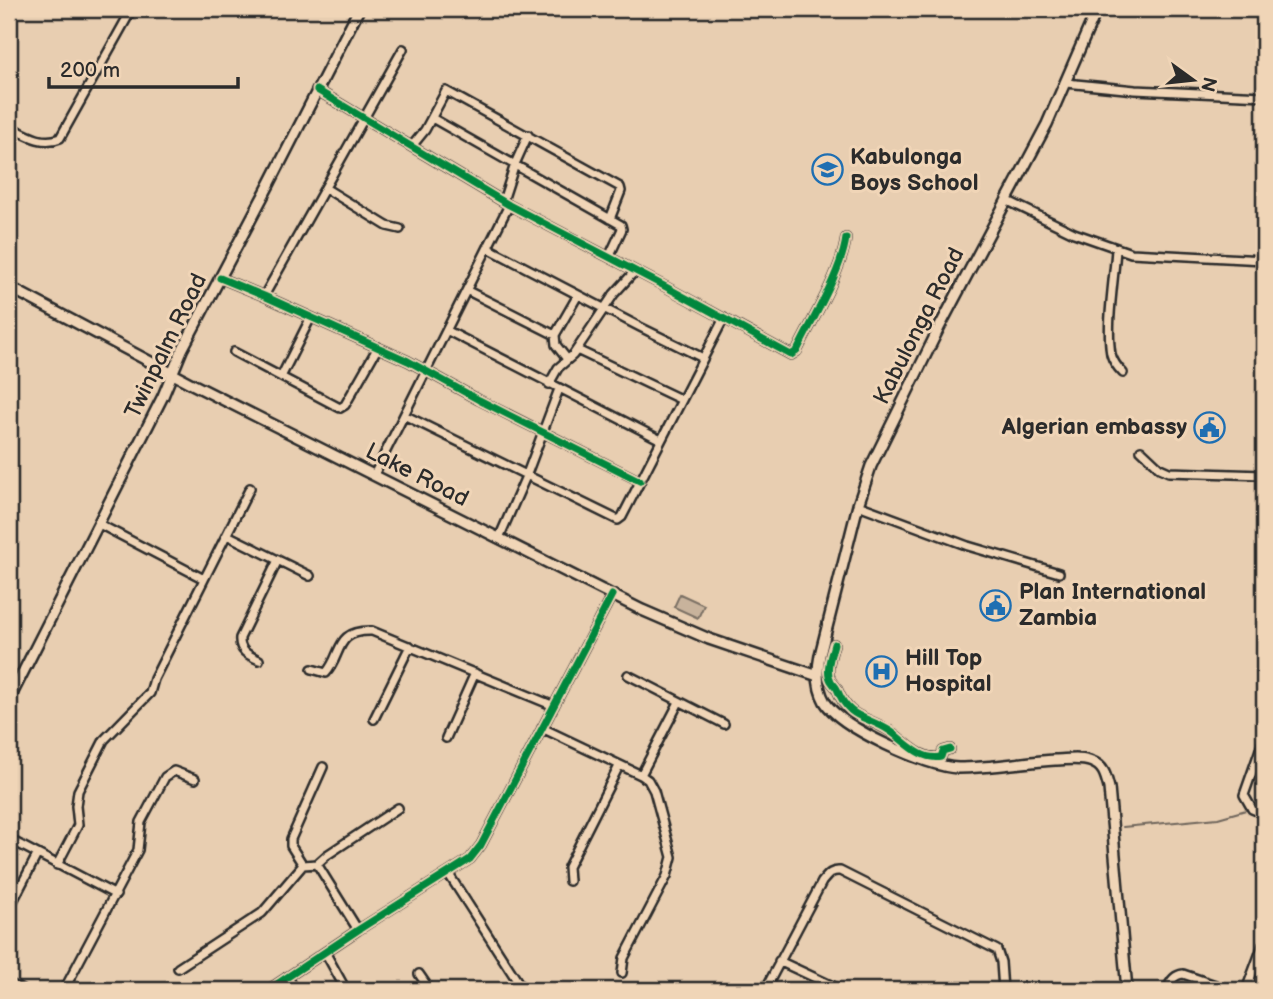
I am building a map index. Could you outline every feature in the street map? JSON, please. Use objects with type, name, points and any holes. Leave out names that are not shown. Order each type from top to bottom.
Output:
[{"type":"main road","name":"Twinpalm Road","points":[[9,700],[163,396],[181,350],[359,9]]},
{"type":"main road","name":"Kabulonga Road","points":[[818,676],[820,655],[858,505],[885,435],[1041,137],[1097,9]]},
{"type":"main road","name":"Lake Road","points":[[9,287],[152,364],[612,594],[697,634],[818,676]]},
{"type":"main road","points":[[152,364],[169,360],[181,350]]},
{"type":"main road","points":[[163,396],[176,386],[192,384]]},
{"type":"main road","points":[[818,676],[824,700],[833,712],[882,741],[930,763],[958,768],[1068,759],[1090,761],[1099,765],[1109,788],[1127,990]]},
{"type":"street","points":[[9,126],[33,138],[52,142],[60,138],[132,9]]},
{"type":"street","points":[[264,296],[403,49]]},
{"type":"street","points":[[1066,83],[1135,90],[1264,96]]},
{"type":"street","points":[[317,90],[506,203],[787,353],[795,354],[840,260],[846,238]]},
{"type":"street","points":[[412,146],[432,118],[446,91],[620,187],[621,191],[610,219]]},
{"type":"street","points":[[432,118],[622,227],[609,257]]},
{"type":"street","points":[[374,475],[406,416],[488,248],[506,203],[515,164],[528,135]]},
{"type":"street","points":[[325,188],[387,226],[400,229]]},
{"type":"street","points":[[1006,200],[1074,233],[1116,249],[1151,256],[1264,260]]},
{"type":"street","points":[[488,248],[704,358]]},
{"type":"street","points":[[1116,249],[1110,330],[1111,353],[1113,362],[1123,373]]},
{"type":"street","points":[[550,384],[558,368],[577,350],[604,308],[635,271]]},
{"type":"street","points":[[220,278],[378,347],[640,481]]},
{"type":"street","points":[[468,291],[555,335]]},
{"type":"street","points":[[567,359],[556,345],[555,335],[578,295]]},
{"type":"street","points":[[281,377],[311,317]]},
{"type":"street","points":[[406,416],[615,520],[622,517],[724,318]]},
{"type":"street","points":[[448,331],[661,440]]},
{"type":"street","points":[[234,352],[342,408],[378,347]]},
{"type":"street","points":[[577,350],[682,400]]},
{"type":"street","points":[[499,538],[527,474],[559,388]]},
{"type":"street","points":[[1141,450],[1168,472],[1264,475]]},
{"type":"street","points":[[57,865],[78,825],[76,806],[79,791],[104,740],[150,693],[154,678],[250,488]]},
{"type":"street","points":[[858,505],[968,546],[1059,573]]},
{"type":"street","points":[[99,524],[204,579]]},
{"type":"street","points":[[227,535],[310,576]]},
{"type":"street","points":[[259,660],[243,650],[239,645],[240,638],[278,560]]},
{"type":"street","points":[[1264,579],[1264,606]]},
{"type":"street","points":[[268,990],[470,859],[481,845],[612,594]]},
{"type":"street","points":[[312,669],[326,673],[338,647],[346,637],[361,631],[372,631],[554,706]]},
{"type":"street","points":[[834,644],[828,665],[829,679],[837,689],[838,697],[851,712],[889,730],[906,745],[934,758],[941,757],[943,751],[950,749]]},
{"type":"street","points":[[374,719],[410,646]]},
{"type":"street","points":[[446,738],[475,673]]},
{"type":"street","points":[[628,675],[724,724]]},
{"type":"street","points":[[642,775],[679,702]]},
{"type":"street","points":[[542,728],[642,775],[654,791],[672,858],[667,876],[624,958],[622,973]]},
{"type":"street","points":[[1264,738],[1244,795],[1252,809],[1264,814]]},
{"type":"street","points":[[569,881],[568,867],[619,766]]},
{"type":"street","points":[[303,864],[291,846],[290,839],[323,767]]},
{"type":"street","points":[[64,990],[138,850],[141,822],[165,777],[174,771],[195,779]]},
{"type":"street","points":[[303,864],[317,864],[398,808]]},
{"type":"street","points":[[9,839],[116,895]]},
{"type":"street","points":[[9,908],[37,855]]},
{"type":"street","points":[[178,968],[262,913],[303,864]]},
{"type":"street","points":[[317,864],[358,930]]},
{"type":"street","points":[[765,990],[822,882],[829,873],[841,871],[997,950],[1001,962],[1003,990]]},
{"type":"street","points":[[449,873],[523,990]]},
{"type":"street","points":[[1246,990],[1264,942]]},
{"type":"street","points":[[325,952],[346,990]]},
{"type":"street","points":[[779,961],[837,988]]},
{"type":"street","points":[[419,974],[430,990]]},
{"type":"street","points":[[1167,990],[1172,979],[1183,974],[1230,990]]},
{"type":"street","points":[[287,977],[296,990]]},
{"type":"street","points":[[9,984],[22,990]]},
{"type":"shaded area","points":[[680,594],[704,605],[698,618],[674,607]]},
{"type":"waterway","points":[[1255,805],[1264,808]]},
{"type":"waterway","points":[[1123,827],[1218,818],[1246,810]]},
{"type":"cycle path","points":[[317,90],[509,205],[791,355],[797,351],[826,295],[839,265],[846,238]]},
{"type":"cycle path","points":[[220,278],[408,361],[640,481]]},
{"type":"cycle path","points":[[268,990],[470,859],[481,845],[612,595]]},
{"type":"cycle path","points":[[834,644],[829,677],[852,712],[890,731],[926,756],[941,757],[943,751],[950,749]]},
{"type":"place","name":"Kabulonga Boys School","points":[[827,170]]},
{"type":"place","name":"Algerian embassy","points":[[1210,427]]},
{"type":"place","name":"Plan International Zambia","points":[[996,605]]},
{"type":"place","name":"Hill Top Hospital","points":[[882,671]]}]
